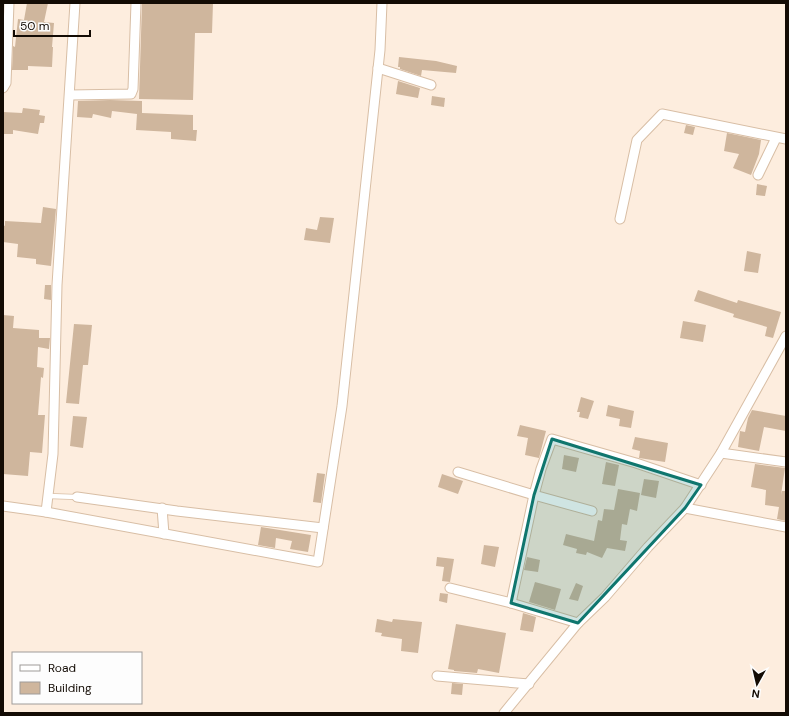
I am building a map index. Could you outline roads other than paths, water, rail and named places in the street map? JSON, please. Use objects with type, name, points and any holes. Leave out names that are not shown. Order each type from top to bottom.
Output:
[{"type":"street","points":[[3,88],[6,84],[9,3]]},
{"type":"street","points":[[46,512],[53,454],[57,285],[70,95],[74,3]]},
{"type":"street","points":[[70,95],[131,94],[133,89],[136,3]]},
{"type":"street","points":[[3,506],[46,512],[318,562],[342,406],[378,68],[382,3]]},
{"type":"street","points":[[378,68],[431,85]]},
{"type":"street","points":[[620,219],[637,140],[662,114],[786,139]]},
{"type":"street","points":[[758,175],[776,138]]},
{"type":"street","points":[[504,713],[578,623],[605,598],[648,547],[685,508],[721,453],[786,336]]},
{"type":"street","points":[[511,603],[534,495],[541,469],[552,439],[636,463],[701,485]]},
{"type":"street","points":[[721,453],[786,462]]},
{"type":"street","points":[[458,472],[592,511]]},
{"type":"street","points":[[77,497],[323,528]]},
{"type":"street","points":[[162,508],[164,534]]},
{"type":"street","points":[[685,508],[786,527]]},
{"type":"street","points":[[450,588],[511,603],[578,623]]},
{"type":"street","points":[[437,676],[529,684]]},
{"type":"lane","points":[[48,496],[77,497]]}]
